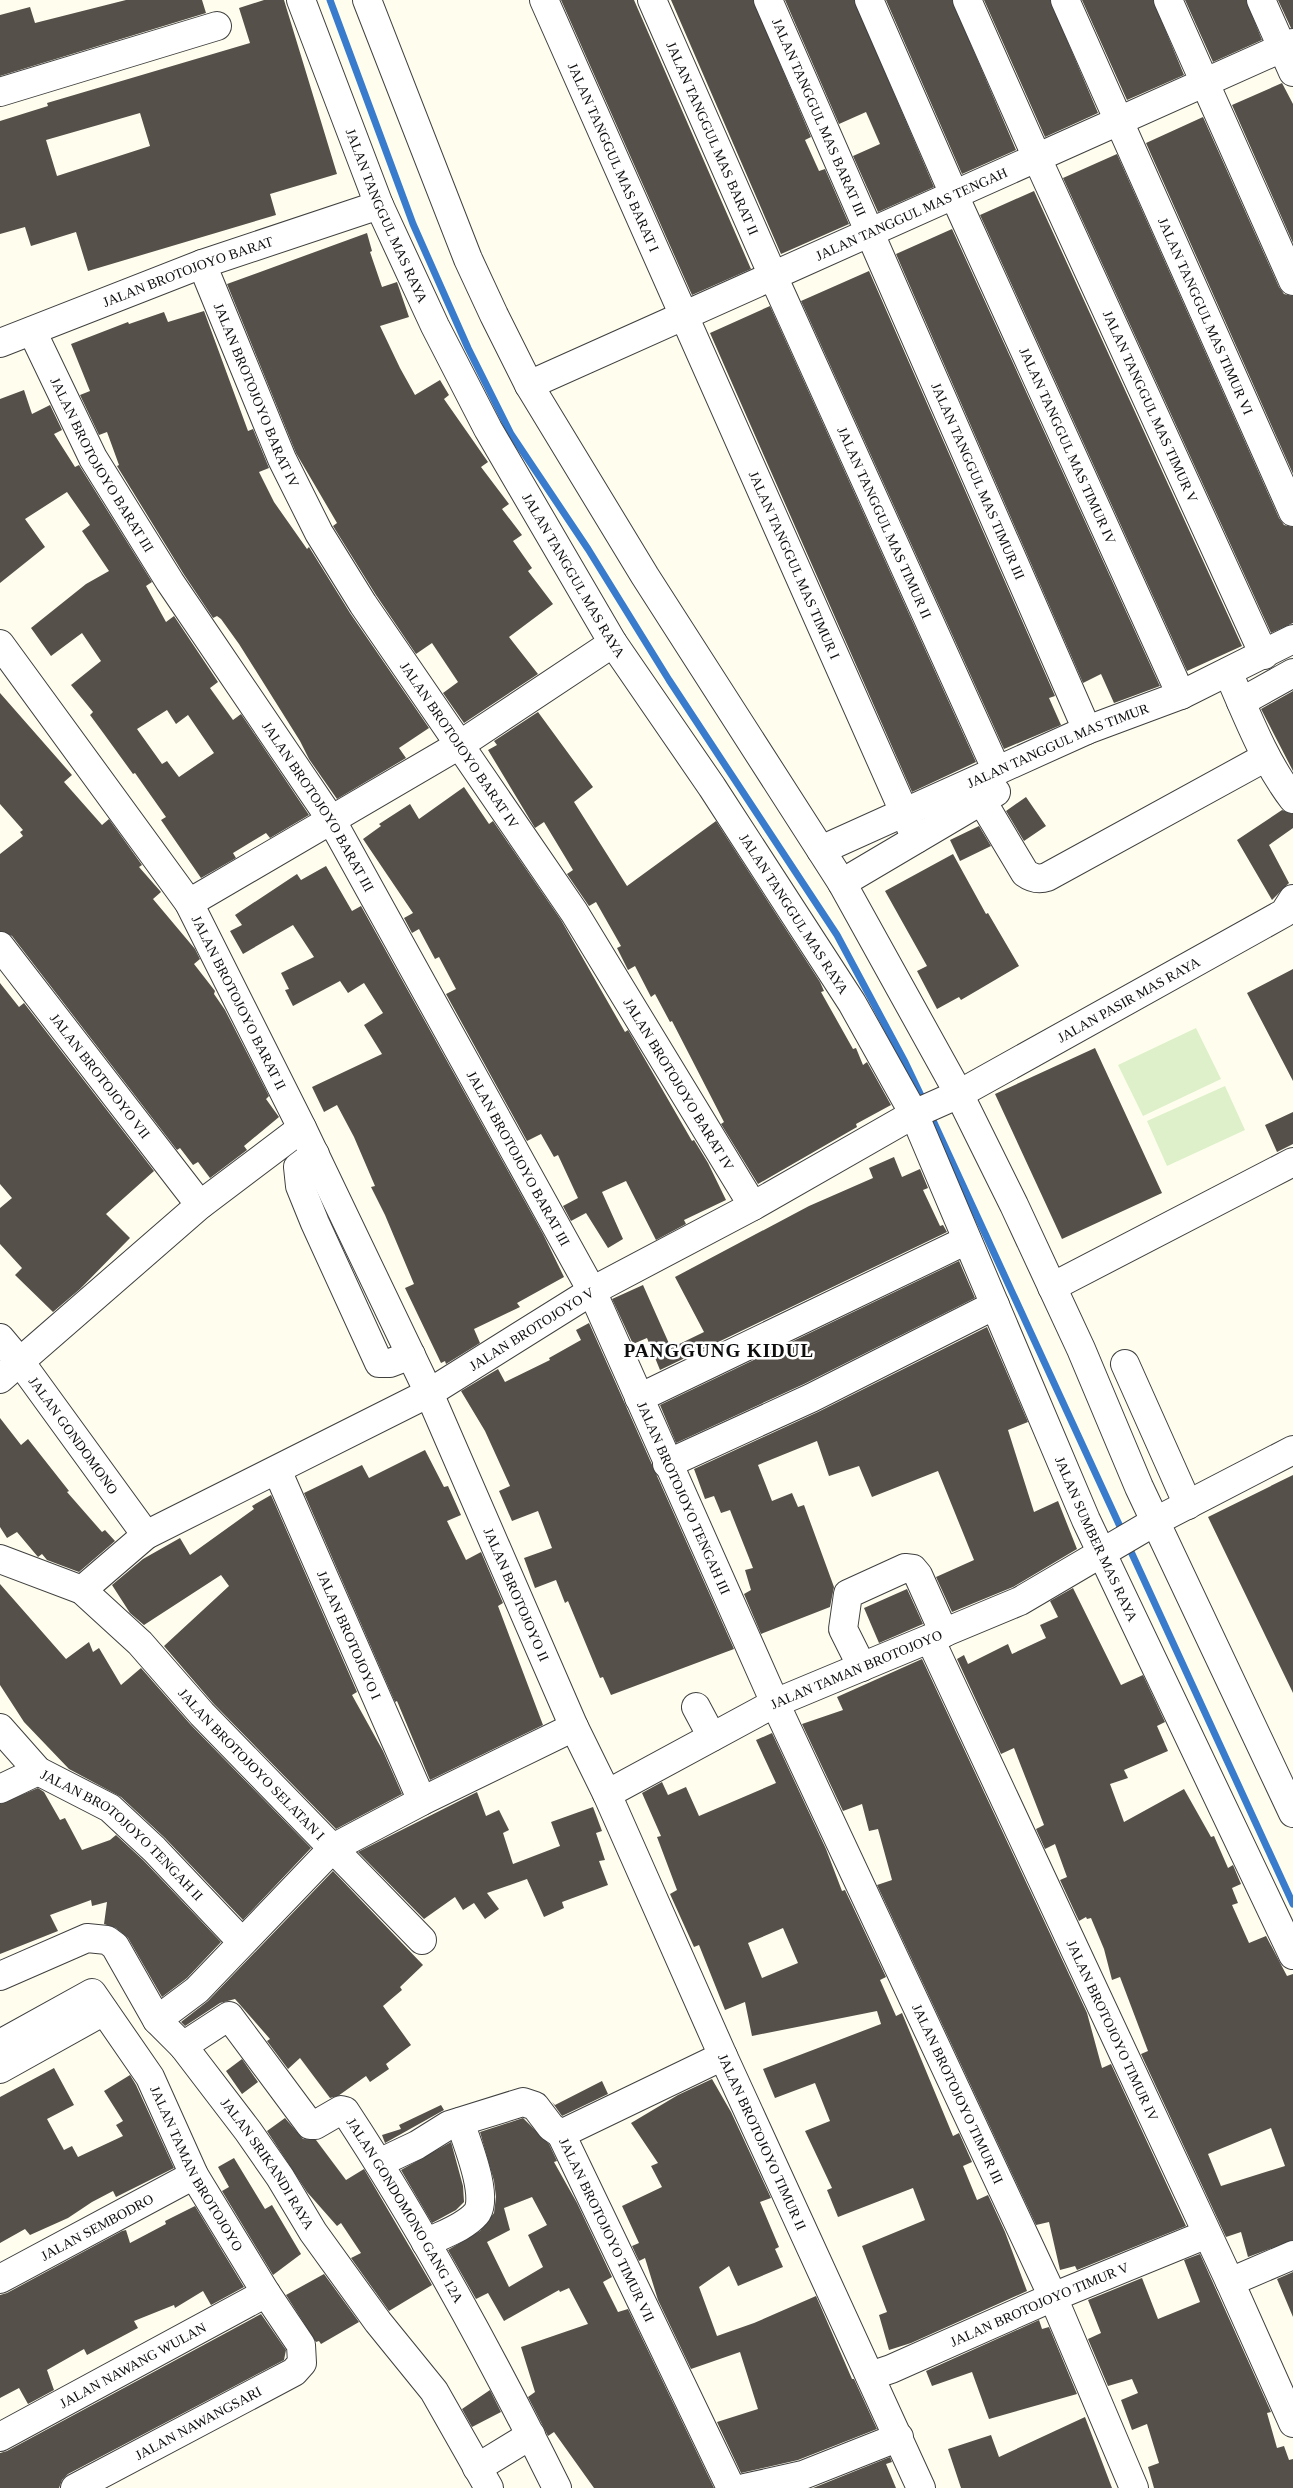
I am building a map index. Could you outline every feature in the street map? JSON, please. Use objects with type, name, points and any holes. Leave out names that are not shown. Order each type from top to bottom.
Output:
[{"type":"street","name":"JALAN TANGGUL MAS RAYA","points":[[302,0],[379,205],[435,326],[488,429],[613,643],[717,795],[852,1003],[916,1113]]},
{"type":"street","points":[[366,0],[468,259],[532,389],[645,576],[842,882],[952,1097],[1052,1286],[1152,1523],[1293,1813]]},
{"type":"street","name":"JALAN TANGGUL MAS BARAT I","points":[[544,0],[686,321]]},
{"type":"street","name":"JALAN TANGGUL MAS BARAT II","points":[[652,0],[776,281]]},
{"type":"street","name":"JALAN TANGGUL MAS BARAT III","points":[[768,0],[873,238]]},
{"type":"street","name":"JALAN TANGGUL MAS TIMUR IV","points":[[869,0],[1180,695]]},
{"type":"street","name":"JALAN TANGGUL MAS TIMUR V","points":[[967,0],[1039,164],[1264,655]]},
{"type":"street","name":"JALAN TANGGUL MAS TIMUR VI","points":[[1065,0],[1293,512]]},
{"type":"street","points":[[1168,0],[1209,88],[1293,281]]},
{"type":"street","points":[[1262,0],[1290,56]]},
{"type":"street","points":[[0,92],[217,26]]},
{"type":"street","name":"JALAN TANGGUL MAS TENGAH","points":[[532,389],[1209,88],[1290,56]]},
{"type":"street","name":"JALAN BROTOJOYO BARAT","points":[[0,343],[202,264],[379,205]]},
{"type":"street","name":"JALAN TANGGUL MAS TIMUR III","points":[[873,238],[1088,730]]},
{"type":"street","name":"JALAN BROTOJOYO BARAT IV","points":[[202,264],[282,459],[319,533],[363,604],[461,744],[574,912],[753,1206]]},
{"type":"street","name":"JALAN TANGGUL MAS TIMUR II","points":[[776,281],[1008,766]]},
{"type":"street","name":"JALAN TANGGUL MAS TIMUR I","points":[[686,321],[916,838]]},
{"type":"street","name":"JALAN BROTOJOYO BARAT III","points":[[32,331],[93,458],[170,582],[332,821],[592,1291]]},
{"type":"street","name":"JALAN TANGGUL MAS TIMUR","points":[[821,850],[1088,730],[1180,695],[1293,639]]},
{"type":"street","points":[[189,902],[332,821],[461,744],[613,643]]},
{"type":"street","name":"JALAN BROTOJOYO BARAT II","points":[[0,644],[189,902],[302,1128],[429,1393]]},
{"type":"street","points":[[1228,672],[1266,757],[1293,799]]},
{"type":"street","points":[[1241,702],[1293,673]]},
{"type":"street","points":[[982,801],[1025,873],[1040,879],[1047,877],[1266,757]]},
{"type":"street","points":[[842,882],[1010,784],[1016,775],[1008,766]]},
{"type":"street","name":"JALAN PASIR MAS RAYA","points":[[916,1113],[952,1097],[1284,913],[1293,899]]},
{"type":"street","name":"JALAN BROTOJOYO VII","points":[[0,946],[200,1205]]},
{"type":"street","name":"JALAN BROTOJOYO V","points":[[82,1590],[146,1535],[429,1393],[592,1291],[753,1206],[916,1113]]},
{"type":"street","name":"JALAN SUMBER MAS RAYA","points":[[916,1113],[994,1305],[1104,1551],[1293,1955]]},
{"type":"street","points":[[0,1379],[200,1205],[302,1128]]},
{"type":"street","points":[[1052,1286],[1293,1162]]},
{"type":"street","points":[[639,1398],[967,1240]]},
{"type":"street","name":"JALAN BROTOJOYO TENGAH III","points":[[592,1291],[775,1703]]},
{"type":"street","points":[[668,1464],[812,1398],[994,1305]]},
{"type":"street","name":"JALAN GONDOMONO","points":[[0,1338],[21,1362],[146,1535]]},
{"type":"street","points":[[1125,1364],[1188,1505]]},
{"type":"street","name":"JALAN BROTOJOYO II","points":[[429,1393],[574,1727],[607,1794]]},
{"type":"street","name":"JALAN TAMAN BROTOJOYO","points":[[607,1794],[775,1703],[1020,1601],[1152,1523],[1293,1450]]},
{"type":"street","name":"JALAN BROTOJOYO I","points":[[277,1470],[422,1801]]},
{"type":"street","points":[[0,1559],[82,1590]]},
{"type":"street","name":"JALAN BROTOJOYO TIMUR IV","points":[[862,1667],[842,1629],[848,1594],[904,1568],[913,1569],[918,1576],[937,1636],[1293,2423]]},
{"type":"street","name":"JALAN BROTOJOYO SELATAN I","points":[[82,1590],[140,1643],[202,1714],[422,1940]]},
{"type":"street","name":"JALAN BROTOJOYO TIMUR III","points":[[775,1703],[1053,2297],[1134,2488]]},
{"type":"street","points":[[696,1707],[712,1737]]},
{"type":"street","points":[[156,2020],[197,1990],[333,1848],[422,1801],[574,1727]]},
{"type":"street","name":"JALAN BROTOJOYO TENGAH II","points":[[0,1728],[38,1771],[110,1808],[154,1849],[242,1942]]},
{"type":"street","points":[[0,1789],[38,1771]]},
{"type":"street","name":"JALAN BROTOJOYO TIMUR II","points":[[607,1794],[921,2488]]},
{"type":"street","name":"JALAN SRIKANDI RAYA","points":[[0,1976],[87,1938],[107,1940],[115,1946],[156,2020],[183,2046],[280,2177],[313,2232],[356,2292],[434,2391],[483,2478]]},
{"type":"street","points":[[0,2044],[98,2002]]},
{"type":"street","points":[[0,2068],[98,2002]]},
{"type":"street","name":"JALAN TAMAN BROTOJOYO","points":[[98,2002],[150,2077],[194,2175],[266,2293],[301,2345]]},
{"type":"street","name":"JALAN GONDOMONO GANG 12A","points":[[183,2046],[226,2016],[232,2017],[310,2125],[316,2125],[343,2110],[379,2162],[426,2243],[531,2435],[557,2488]]},
{"type":"street","name":"JALAN BROTOJOYO TIMUR VII","points":[[724,2056],[561,2134],[732,2488]]},
{"type":"street","points":[[379,2162],[417,2144],[449,2125],[529,2103],[537,2109],[551,2127],[561,2134]]},
{"type":"street","points":[[426,2243],[465,2223],[480,2209],[474,2162],[460,2122]]},
{"type":"street","name":"JALAN SEMBODRO","points":[[0,2279],[194,2175]]},
{"type":"street","name":"JALAN BROTOJOYO TIMUR V","points":[[870,2376],[891,2369],[1053,2297],[1207,2234]]},
{"type":"street","points":[[1230,2282],[1293,2255]]},
{"type":"street","name":"JALAN NAWANG WULAN","points":[[0,2438],[266,2293]]},
{"type":"street","name":"JALAN NAWANGSARI","points":[[75,2488],[294,2372],[302,2363],[301,2345]]},
{"type":"street","points":[[483,2478],[531,2435]]},
{"type":"street","points":[[745,2488],[804,2475],[899,2437]]},
{"type":"green space","points":[[1196,1028],[1221,1079],[1143,1116],[1118,1065]]},
{"type":"green space","points":[[1225,1086],[1245,1130],[1167,1166],[1147,1121]]},
{"type":"building","points":[[126,0],[202,0],[206,13],[0,76],[0,15],[30,7],[35,23]]},
{"type":"building","points":[[264,0],[284,0],[337,174],[270,194],[276,215],[88,271],[76,232],[31,246],[25,227],[0,234],[0,121],[48,106],[47,103],[250,43],[239,8]],"holes":[[[140,113],[150,146],[57,176],[46,140]]]},
{"type":"building","points":[[561,0],[634,0],[751,269],[692,295]]},
{"type":"building","points":[[671,0],[753,0],[811,137],[805,140],[819,171],[825,169],[849,224],[781,254]]},
{"type":"building","points":[[785,0],[854,0],[934,187],[878,212],[853,156],[880,144],[866,112],[839,124]]},
{"type":"building","points":[[886,0],[952,0],[1016,150],[962,174]]},
{"type":"building","points":[[984,0],[1050,0],[1098,113],[1045,137]]},
{"type":"building","points":[[1082,0],[1153,0],[1184,75],[1127,100]]},
{"type":"building","points":[[1185,0],[1246,0],[1262,40],[1213,62]]},
{"type":"building","points":[[1278,0],[1293,0],[1293,28],[1291,28]]},
{"type":"building","points":[[1282,83],[1293,104],[1293,243],[1232,105]]},
{"type":"building","points":[[1203,117],[1279,287],[1284,294],[1293,296],[1293,474],[1146,143]]},
{"type":"building","points":[[1117,154],[1279,518],[1284,525],[1293,527],[1293,623],[1271,633],[1063,178]]},
{"type":"building","points":[[1034,191],[1242,646],[1187,671],[980,215]]},
{"type":"building","points":[[952,229],[1160,686],[1114,703],[1101,674],[1083,683],[896,254]]},
{"type":"building","points":[[367,233],[372,251],[370,252],[382,287],[397,282],[409,317],[380,326],[400,368],[415,395],[440,380],[449,395],[444,399],[488,462],[481,467],[509,504],[502,509],[522,535],[513,541],[532,568],[528,571],[553,604],[509,637],[538,674],[464,723],[443,693],[458,682],[432,643],[416,654],[333,526],[337,523],[296,453],[227,284]]},
{"type":"building","points":[[869,271],[1055,696],[1049,698],[1061,725],[1004,749],[801,301]]},
{"type":"building","points":[[770,306],[976,762],[912,792],[710,333]]},
{"type":"building","points":[[204,311],[248,431],[253,429],[269,468],[259,472],[274,502],[307,549],[309,547],[350,613],[429,728],[399,748],[406,758],[337,799],[309,759],[300,741],[239,644],[221,619],[217,616],[213,618],[183,573],[117,466],[119,465],[107,432],[99,435],[80,395],[90,391],[71,344],[128,322],[129,324],[164,312],[168,322]]},
{"type":"building","points":[[24,390],[32,414],[50,405],[62,430],[54,434],[75,467],[79,465],[152,582],[146,586],[166,622],[174,616],[218,682],[210,688],[233,720],[241,714],[309,815],[270,838],[266,833],[233,853],[236,858],[201,878],[161,820],[166,817],[90,715],[93,712],[71,685],[101,661],[82,633],[51,656],[31,628],[86,584],[109,571],[82,531],[90,525],[67,492],[25,519],[45,547],[0,583],[0,399]],"holes":[[[167,710],[176,724],[188,715],[214,753],[179,777],[167,761],[162,764],[137,729]]]},
{"type":"building","points":[[1293,691],[1293,771],[1261,709]]},
{"type":"building","points":[[0,693],[72,775],[64,782],[102,825],[109,819],[142,865],[139,867],[161,892],[153,899],[195,949],[200,959],[194,964],[215,991],[214,994],[225,1010],[269,1096],[266,1099],[279,1117],[244,1146],[247,1150],[210,1178],[198,1162],[193,1165],[180,1148],[177,1150],[12,936],[0,931],[0,854],[23,836],[20,832],[23,830],[0,804]]},
{"type":"building","points":[[538,712],[593,787],[574,802],[627,886],[716,821],[820,982],[824,991],[821,992],[853,1049],[856,1048],[863,1065],[867,1062],[891,1105],[856,1124],[857,1127],[758,1184],[721,1124],[724,1122],[672,1021],[670,1022],[655,994],[651,997],[635,966],[628,970],[617,948],[621,946],[596,902],[589,906],[567,874],[573,870],[544,822],[535,828],[488,750],[497,745],[494,741]]},
{"type":"building","points":[[464,787],[489,824],[493,821],[561,920],[625,1032],[628,1030],[692,1141],[694,1140],[708,1163],[726,1200],[684,1220],[686,1224],[656,1240],[626,1181],[602,1192],[623,1239],[608,1248],[586,1213],[571,1221],[563,1206],[578,1198],[558,1155],[554,1157],[541,1134],[527,1141],[446,994],[456,989],[439,957],[435,959],[419,929],[412,933],[404,918],[413,913],[363,839],[381,826],[379,824],[410,804],[419,819]]},
{"type":"building","points":[[1026,797],[1046,826],[1024,841],[1006,811]]},
{"type":"building","points":[[1282,810],[1293,814],[1293,828],[1269,845],[1289,883],[1272,900],[1237,840]]},
{"type":"building","points":[[979,826],[991,846],[960,861],[950,840]]},
{"type":"building","points":[[953,854],[986,914],[988,913],[1019,966],[961,1000],[959,997],[937,1009],[917,971],[927,966],[885,891]]},
{"type":"building","points":[[326,866],[352,911],[361,906],[543,1234],[564,1277],[517,1303],[520,1307],[474,1329],[480,1343],[446,1364],[445,1361],[441,1363],[405,1288],[414,1284],[371,1187],[375,1186],[354,1137],[337,1105],[324,1112],[312,1087],[382,1054],[364,1025],[383,1013],[364,983],[348,993],[340,981],[293,1006],[285,990],[289,989],[281,973],[314,957],[293,925],[243,954],[230,931],[242,925],[235,915],[297,874],[301,880]]},
{"type":"building","points":[[1293,969],[1293,1081],[1247,993]]},
{"type":"building","points":[[0,983],[19,1007],[24,1003],[154,1171],[106,1214],[130,1238],[80,1289],[53,1312],[15,1275],[22,1268],[0,1244],[0,1208],[12,1198],[0,1184]]},
{"type":"building","points":[[1095,1048],[1162,1193],[1062,1239],[995,1094]]},
{"type":"building","points":[[1293,1112],[1293,1144],[1277,1152],[1265,1125]]},
{"type":"building","points":[[894,1157],[902,1177],[920,1169],[928,1188],[923,1190],[940,1226],[943,1225],[947,1232],[660,1370],[647,1338],[633,1344],[612,1299],[643,1285],[671,1348],[704,1332],[675,1277],[809,1206],[873,1178],[869,1168]]},
{"type":"building","points":[[959,1261],[975,1298],[804,1384],[676,1443],[660,1405]]},
{"type":"building","points":[[589,1323],[734,1649],[611,1695],[603,1677],[600,1678],[568,1601],[565,1603],[556,1580],[535,1588],[524,1558],[552,1548],[538,1511],[512,1521],[499,1491],[510,1486],[485,1431],[461,1391],[498,1369],[505,1382],[550,1360],[549,1358],[581,1340],[576,1330]]},
{"type":"building","points":[[987,1327],[1028,1422],[1008,1430],[1034,1512],[1058,1501],[1077,1549],[1013,1587],[952,1612],[936,1577],[974,1560],[938,1471],[872,1497],[859,1466],[829,1476],[817,1441],[758,1465],[772,1501],[792,1493],[798,1507],[804,1505],[834,1587],[830,1607],[761,1634],[744,1594],[751,1590],[745,1570],[753,1568],[730,1510],[721,1513],[714,1496],[705,1499],[694,1469],[818,1412]]},
{"type":"building","points":[[0,1418],[21,1445],[28,1439],[69,1491],[67,1492],[102,1532],[105,1530],[115,1541],[79,1572],[47,1560],[42,1554],[38,1557],[17,1532],[7,1538],[0,1527]]},
{"type":"building","points":[[425,1450],[444,1487],[448,1486],[461,1515],[447,1521],[466,1560],[481,1552],[503,1603],[498,1606],[543,1725],[430,1780],[397,1701],[395,1702],[304,1493],[362,1465],[369,1478]]},
{"type":"building","points":[[1293,1475],[1293,1693],[1208,1517]]},
{"type":"building","points":[[271,1495],[357,1692],[352,1695],[383,1751],[402,1794],[336,1829],[213,1703],[164,1646],[229,1586],[221,1575],[144,1625],[130,1613],[112,1585],[143,1559],[180,1538],[190,1555],[254,1509],[252,1506]]},
{"type":"building","points":[[0,1584],[66,1659],[89,1642],[93,1652],[99,1648],[121,1685],[141,1668],[191,1725],[311,1848],[243,1920],[165,1838],[121,1797],[69,1769],[24,1722],[0,1685]]},
{"type":"building","points":[[1073,1588],[1121,1685],[1143,1675],[1165,1722],[1157,1726],[1168,1751],[1124,1770],[1128,1778],[1110,1784],[1124,1822],[1184,1789],[1211,1837],[1214,1836],[1228,1868],[1233,1865],[1241,1884],[1232,1888],[1238,1903],[1232,1905],[1249,1943],[1266,1936],[1287,1976],[1293,1974],[1293,2240],[1248,2257],[1241,2232],[1226,2237],[1141,2054],[1148,2051],[1120,1977],[1112,1980],[1104,1949],[1091,1918],[1087,1919],[1086,1917],[1079,1921],[1060,1880],[1067,1877],[1055,1844],[1045,1849],[1036,1829],[1044,1825],[1014,1748],[1001,1754],[957,1659],[964,1655],[968,1664],[1008,1644],[1012,1654],[1046,1638],[1040,1625],[1058,1617],[1050,1601]],"holes":[[[1271,2128],[1285,2166],[1221,2186],[1208,2154]]]},
{"type":"building","points":[[907,1589],[923,1624],[879,1643],[864,1608]]},
{"type":"building","points":[[922,1659],[1087,2013],[1102,2068],[1111,2064],[1186,2226],[1077,2270],[1075,2266],[1060,2270],[1049,2222],[1036,2225],[877,1885],[892,1880],[878,1829],[869,1831],[862,1804],[843,1811],[802,1724],[843,1710],[837,1697]]},
{"type":"building","points":[[772,1733],[826,1849],[842,1891],[845,1890],[886,1977],[880,1980],[896,2016],[902,2013],[953,2136],[959,2133],[972,2162],[963,2166],[977,2200],[988,2195],[1005,2232],[1027,2291],[911,2343],[889,2350],[879,2315],[887,2312],[862,2246],[925,2220],[913,2188],[838,2217],[827,2190],[832,2188],[805,2131],[830,2121],[815,2083],[775,2098],[763,2069],[881,2024],[877,2011],[752,2036],[745,2002],[725,2010],[699,1945],[694,1947],[670,1894],[677,1890],[657,1837],[661,1836],[642,1793],[662,1782],[668,1795],[686,1787],[699,1816],[776,1783],[756,1740]],"holes":[[[783,1928],[798,1963],[762,1978],[748,1943]]]},
{"type":"building","points":[[38,1788],[44,1792],[60,1820],[65,1818],[82,1850],[110,1840],[116,1835],[143,1860],[221,1942],[187,1978],[162,1997],[128,1938],[116,1928],[104,1924],[107,1902],[92,1906],[91,1900],[50,1915],[58,1931],[0,1954],[0,1804]]},
{"type":"building","points":[[477,1792],[486,1816],[499,1810],[509,1830],[503,1833],[513,1864],[560,1846],[551,1822],[593,1807],[602,1831],[596,1833],[605,1860],[599,1861],[608,1885],[562,1902],[564,1908],[544,1917],[527,1879],[487,1893],[499,1909],[485,1919],[474,1903],[463,1910],[455,1897],[424,1919],[358,1852]]},
{"type":"building","points":[[333,1871],[423,1965],[400,1987],[402,1990],[383,2006],[411,2045],[386,2064],[389,2069],[370,2082],[366,2076],[338,2096],[330,2098],[300,2058],[288,2069],[267,2041],[270,2039],[235,1999],[220,2003],[185,2026],[181,2022],[208,2001]]},
{"type":"building","points":[[242,2059],[258,2082],[242,2094],[226,2071]]},
{"type":"building","points":[[54,2068],[74,2105],[47,2119],[64,2150],[72,2146],[78,2157],[123,2136],[116,2125],[123,2121],[104,2091],[130,2075],[174,2168],[116,2197],[113,2191],[68,2218],[30,2235],[25,2229],[0,2243],[0,2097]]},
{"type":"building","points":[[712,2079],[731,2112],[771,2198],[760,2202],[779,2247],[775,2249],[783,2267],[738,2286],[729,2266],[699,2287],[717,2336],[754,2323],[816,2296],[852,2379],[854,2379],[877,2429],[798,2460],[741,2473],[717,2422],[758,2409],[740,2352],[691,2369],[658,2300],[645,2258],[639,2261],[632,2246],[639,2243],[622,2206],[662,2187],[651,2166],[658,2163],[631,2123],[678,2095]]},
{"type":"building","points":[[602,2081],[608,2094],[562,2116],[552,2102],[555,2105]]},
{"type":"building","points":[[441,2105],[444,2110],[385,2143],[382,2135],[401,2129],[399,2125]]},
{"type":"building","points":[[285,2118],[303,2139],[316,2140],[346,2180],[364,2169],[432,2285],[389,2311],[351,2258],[361,2253],[341,2223],[337,2226],[307,2192],[267,2131]]},
{"type":"building","points":[[523,2118],[549,2144],[557,2161],[554,2162],[577,2203],[612,2277],[603,2282],[618,2312],[628,2309],[714,2488],[594,2488],[554,2432],[548,2436],[528,2397],[535,2392],[521,2347],[588,2324],[569,2288],[560,2292],[559,2290],[504,2321],[488,2293],[476,2299],[448,2250],[480,2231],[494,2213],[496,2197],[494,2181],[480,2132]],"holes":[[[532,2197],[547,2225],[528,2235],[543,2267],[509,2287],[487,2242],[510,2230],[504,2208]]]},
{"type":"building","points":[[451,2142],[463,2186],[464,2202],[456,2210],[432,2223],[401,2170]]},
{"type":"building","points":[[234,2158],[265,2209],[272,2205],[301,2254],[273,2275],[222,2191],[229,2187],[218,2167]]},
{"type":"building","points":[[195,2206],[244,2287],[211,2305],[203,2291],[175,2308],[174,2305],[134,2321],[138,2328],[87,2355],[84,2349],[47,2370],[54,2390],[28,2404],[19,2388],[0,2398],[0,2295],[122,2231],[126,2230],[130,2243],[166,2224],[165,2221]]},
{"type":"building","points":[[1200,2254],[1271,2412],[1267,2413],[1277,2448],[1284,2446],[1289,2460],[1293,2459],[1293,2488],[1154,2488],[1148,2467],[1159,2463],[1147,2424],[1132,2430],[1121,2400],[1138,2393],[1132,2379],[1108,2386],[1088,2339],[1101,2333],[1088,2300],[1142,2278],[1158,2319],[1200,2302],[1184,2260]]},
{"type":"building","points":[[1293,2272],[1293,2317],[1277,2279]]},
{"type":"building","points":[[324,2274],[359,2322],[321,2344],[319,2341],[316,2342],[286,2295]]},
{"type":"building","points":[[261,2314],[286,2350],[284,2360],[68,2474],[62,2480],[59,2488],[0,2488],[0,2453],[7,2451]]},
{"type":"building","points":[[1039,2320],[1042,2329],[1049,2327],[1077,2394],[989,2419],[972,2372],[932,2386],[926,2371]]},
{"type":"building","points":[[490,2390],[501,2412],[472,2427],[462,2409]]},
{"type":"building","points":[[1085,2417],[1112,2488],[961,2488],[948,2449],[991,2435],[999,2457]]},
{"type":"building","points":[[890,2457],[892,2462],[886,2464],[896,2488],[813,2488]]},
{"type":"waterway","points":[[330,0],[413,224],[468,348],[511,434],[588,549],[669,680],[837,935],[905,1062],[925,1104]]},
{"type":"waterway","points":[[930,1114],[1123,1533]]},
{"type":"waterway","points":[[1127,1543],[1293,1904]]},
{"type":"district","name":"PANGGUNG KIDUL","points":[[719,1350]]}]
